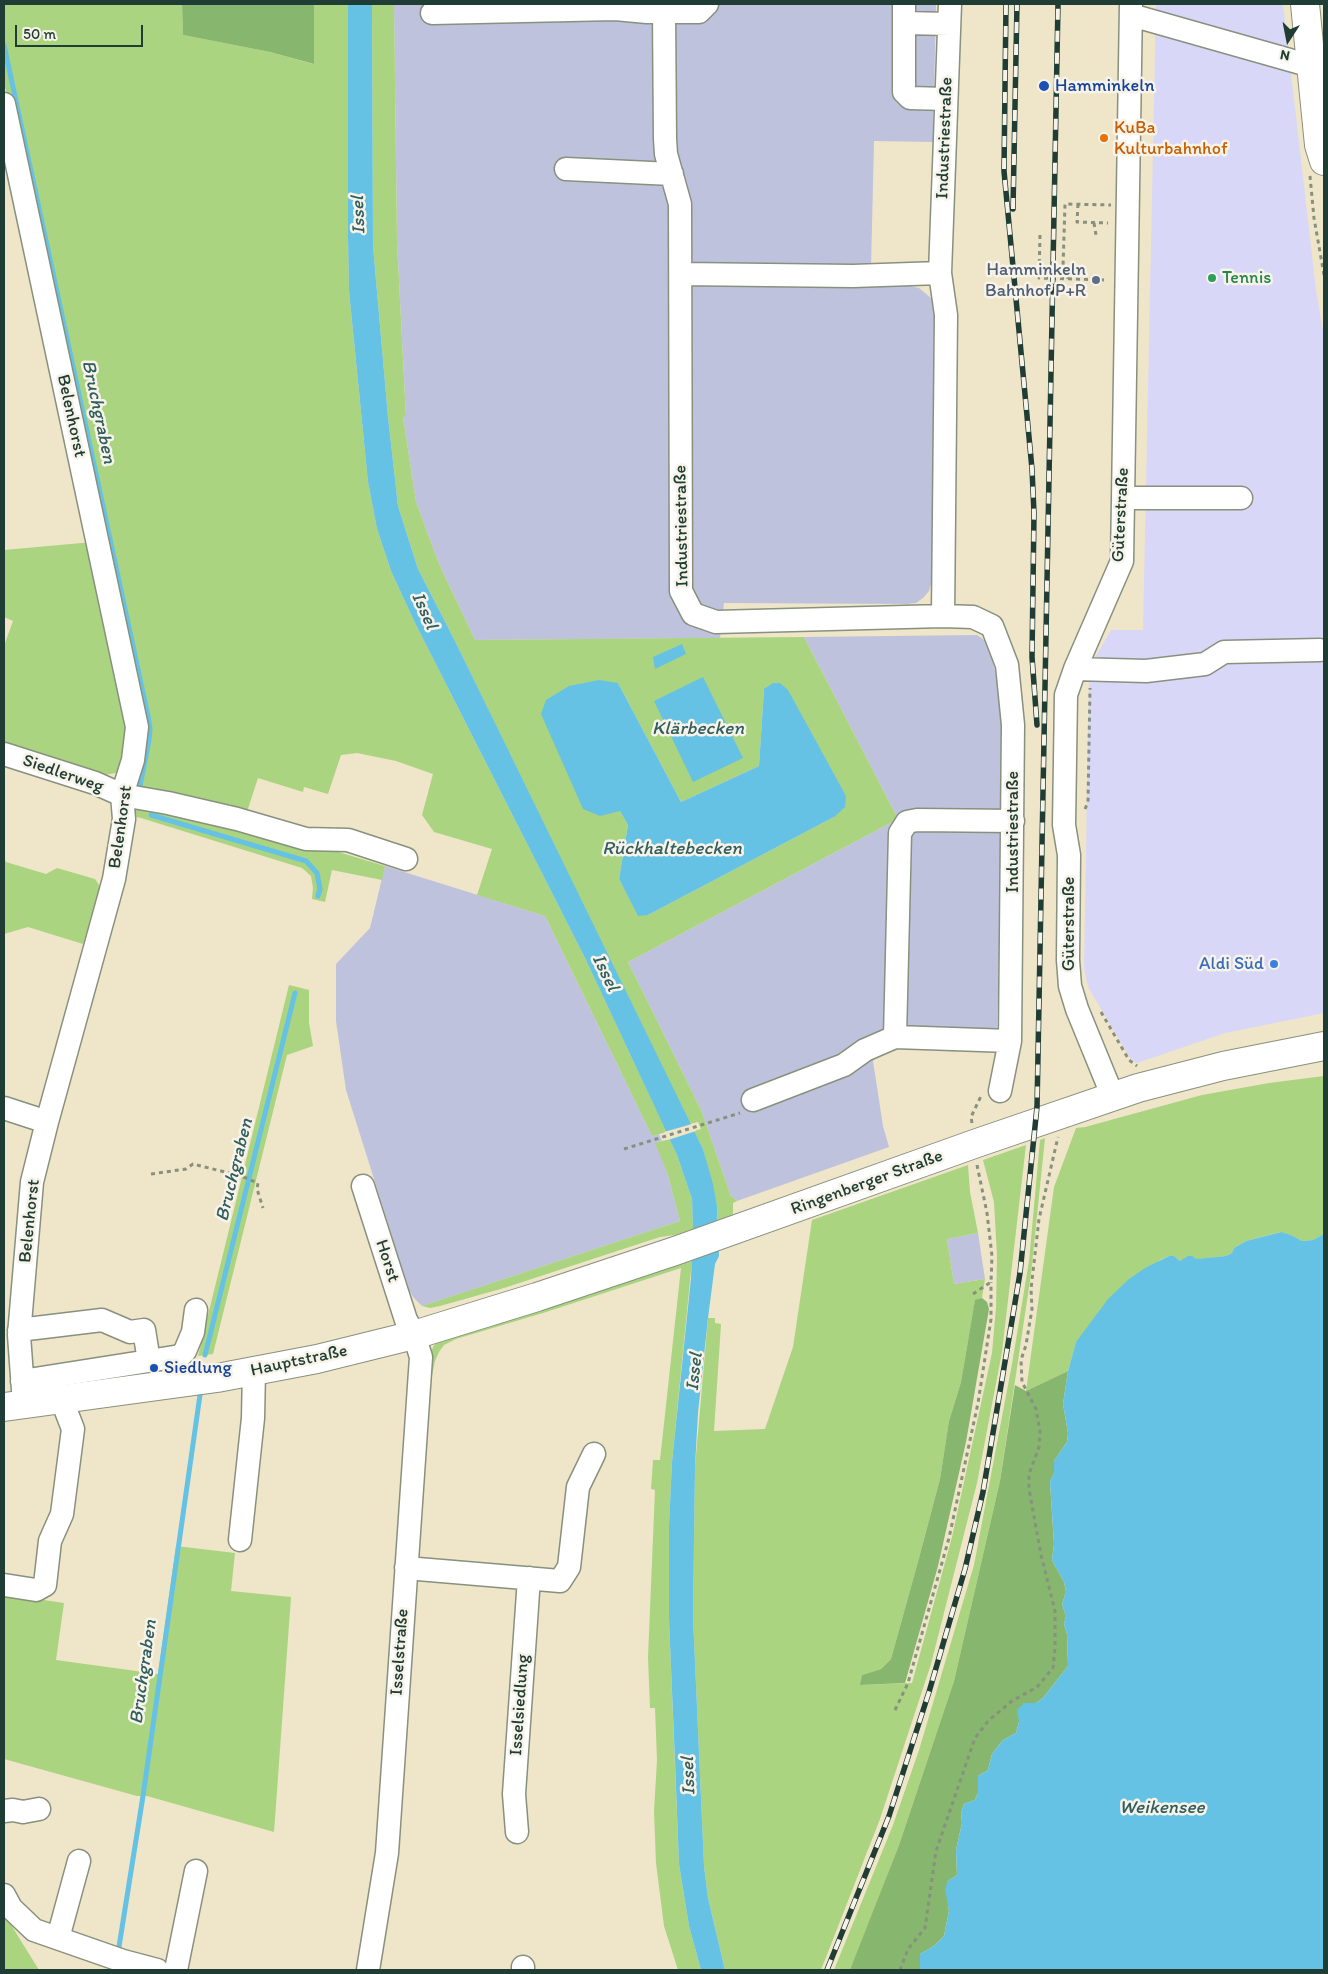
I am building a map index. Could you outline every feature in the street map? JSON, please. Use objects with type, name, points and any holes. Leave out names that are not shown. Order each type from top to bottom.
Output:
[{"type":"main road","points":[[1305,4],[1319,145],[1317,165]]},
{"type":"main road","points":[[1322,4],[1324,26]]},
{"type":"main road","name":"Ringenberger Straße","points":[[414,1335],[537,1297],[732,1232],[974,1144],[1138,1088],[1223,1066],[1324,1046]]},
{"type":"main road","name":"Hauptstraße","points":[[17,1397],[61,1398],[217,1378],[317,1359],[414,1335]]},
{"type":"street","points":[[432,13],[616,8],[646,12],[699,12],[707,4]]},
{"type":"street","points":[[1131,9],[1311,66]]},
{"type":"street","name":"Güterstraße","points":[[1113,1097],[1076,1009],[1070,986],[1068,960],[1069,855],[1064,825],[1066,695],[1084,669],[1122,561],[1123,329],[1126,280],[1125,230],[1118,204],[1131,9]]},
{"type":"street","name":"Industriestraße","points":[[664,12],[669,164],[680,204],[681,591],[693,614],[716,622],[942,616],[973,617],[992,626],[1008,665],[1013,725],[1010,1041],[1000,1091]]},
{"type":"street","points":[[946,99],[910,98],[904,92],[904,14],[949,14]]},
{"type":"street","name":"Industriestraße","points":[[942,616],[946,315],[940,273],[949,14]]},
{"type":"street","name":"Belenhorst","points":[[4,104],[137,727],[133,760],[122,796],[124,819],[114,879],[32,1182],[13,1284],[19,1330],[17,1397]]},
{"type":"street","points":[[566,169],[669,164]]},
{"type":"street","points":[[681,274],[853,276],[940,273]]},
{"type":"street","points":[[1123,498],[1241,498]]},
{"type":"street","points":[[1084,669],[1146,671],[1205,664],[1224,652],[1320,650]]},
{"type":"street","name":"Siedlerweg","points":[[4,754],[96,782],[122,796],[194,809],[306,839],[348,840],[406,860]]},
{"type":"street","points":[[895,1037],[900,833],[907,822],[918,820],[1013,821]]},
{"type":"street","points":[[753,1100],[844,1065],[865,1050],[895,1037],[1010,1041]]},
{"type":"street","points":[[4,1108],[47,1122]]},
{"type":"street","name":"Horst","points":[[363,1186],[406,1320],[414,1335]]},
{"type":"street","points":[[17,1397],[148,1362],[180,1356],[185,1351],[193,1332],[196,1310]]},
{"type":"street","points":[[19,1330],[102,1320],[130,1332],[144,1330],[148,1362]]},
{"type":"street","name":"Isselstraße","points":[[368,1970],[387,1853],[421,1357],[414,1335]]},
{"type":"street","points":[[240,1540],[253,1418],[254,1371]]},
{"type":"street","points":[[4,1585],[36,1590],[44,1585],[50,1542],[62,1514],[73,1430],[61,1398]]},
{"type":"street","points":[[406,1568],[560,1581],[570,1567],[578,1486],[594,1454]]},
{"type":"street","name":"Isselsiedlung","points":[[517,1832],[514,1794],[529,1578]]},
{"type":"street","points":[[4,1811],[22,1812],[39,1809]]},
{"type":"street","points":[[58,1938],[79,1861]]},
{"type":"street","points":[[176,1970],[196,1871]]},
{"type":"street","points":[[4,1895],[11,1908],[34,1930],[123,1961],[157,1970]]},
{"type":"path","points":[[1317,165],[1314,218],[1324,275]]},
{"type":"path","points":[[1068,279],[1068,274],[1063,268],[1065,204],[1078,204],[1118,204],[1109,223],[1094,223],[1077,222],[1078,204]]},
{"type":"path","points":[[1094,223],[1096,235]]},
{"type":"path","points":[[1040,235],[1039,278],[1126,280]]},
{"type":"path","points":[[1082,815],[1088,802],[1090,687],[1084,669]]},
{"type":"path","points":[[1100,1011],[1129,1060],[1140,1068]]},
{"type":"path","points":[[895,1710],[908,1683],[949,1538],[978,1402],[991,1319],[992,1256],[971,1117],[982,1094],[1000,1091]]},
{"type":"path","points":[[624,1149],[751,1109],[753,1100]]},
{"type":"path","points":[[900,1970],[908,1949],[925,1928],[936,1850],[976,1738],[989,1720],[1012,1701],[1037,1687],[1053,1668],[1055,1611],[1041,1555],[1029,1489],[1029,1474],[1039,1447],[1040,1431],[1036,1410],[1022,1382],[1021,1360],[1026,1345],[1032,1309],[1031,1289],[1039,1219],[1058,1142],[1060,1114]]},
{"type":"path","points":[[151,1174],[186,1169],[192,1164],[241,1176],[259,1184],[258,1189],[263,1208]]},
{"type":"path","points":[[973,1294],[991,1282]]},
{"type":"shaded area","points":[[394,4],[936,4],[933,142],[874,141],[871,267],[902,284],[919,288],[931,298],[937,312],[931,584],[929,591],[923,598],[916,603],[908,604],[724,603],[720,638],[475,640],[439,564],[416,502],[403,417],[406,417],[397,241]]},
{"type":"shaded area","points":[[1156,4],[1283,4],[1316,290],[1324,337],[1324,1013],[1225,1033],[1137,1063],[1130,1058],[1088,987],[1084,968],[1089,681],[1093,661],[1111,630],[1143,630]]},
{"type":"shaded area","points":[[977,635],[988,643],[1001,695],[1003,813],[997,1032],[885,1045],[873,1061],[883,1126],[889,1147],[737,1201],[731,1196],[701,1110],[628,962],[898,819],[804,637]]},
{"type":"shaded area","points":[[385,866],[545,916],[652,1136],[659,1134],[662,1141],[656,1143],[668,1175],[680,1221],[422,1306],[413,1297],[409,1290],[346,1090],[336,1021],[336,964],[370,928]]},
{"type":"shaded area","points":[[978,1233],[985,1279],[954,1284],[947,1239]]},
{"type":"green space","points":[[4,4],[182,4],[183,35],[270,52],[313,64],[314,4],[348,4],[349,291],[368,482],[377,529],[391,571],[414,621],[585,958],[667,1132],[652,1136],[545,916],[477,895],[492,849],[434,832],[422,815],[433,774],[396,761],[357,753],[341,755],[328,794],[304,787],[303,792],[258,778],[245,818],[134,793],[144,729],[4,82]]},
{"type":"green space","points":[[182,4],[314,4],[314,64],[270,52],[183,35]]},
{"type":"green space","points":[[372,4],[394,4],[397,242],[406,417],[403,417],[416,502],[439,564],[475,640],[804,637],[898,819],[628,962],[701,1110],[731,1196],[737,1201],[733,1203],[733,1217],[718,1222],[717,1206],[703,1149],[694,1131],[701,1129],[698,1122],[690,1124],[685,1116],[455,641],[418,569],[398,506],[373,246]],"holes":[[[618,683],[681,802],[759,766],[764,689],[834,817],[648,915],[638,915],[619,879],[628,825],[620,811]]]},
{"type":"green space","points":[[93,542],[130,713],[128,758],[116,773],[98,776],[4,747],[4,646],[13,621],[4,617],[4,550]]},
{"type":"green space","points":[[138,805],[315,845],[385,866],[382,880],[332,870],[325,902],[312,899],[311,876],[302,868],[131,816],[132,810]]},
{"type":"green space","points":[[4,858],[6,862],[46,874],[57,868],[95,879],[100,891],[83,944],[28,927],[4,934]]},
{"type":"green space","points":[[289,985],[309,990],[309,1023],[313,1046],[287,1055],[213,1354],[198,1356]]},
{"type":"green space","points":[[1324,1076],[1324,1234],[1313,1240],[1302,1241],[1280,1232],[1246,1241],[1234,1248],[1232,1253],[1226,1256],[1180,1261],[1174,1256],[1169,1256],[1160,1260],[1076,1342],[1068,1371],[1026,1391],[1054,1187],[1076,1128],[1202,1095],[1269,1083]]},
{"type":"green space","points":[[1045,1138],[1031,1274],[1000,1481],[954,1681],[899,1845],[855,1959],[850,1970],[834,1970],[893,1825],[919,1750],[974,1565],[1012,1364],[1029,1261],[1040,1140]]},
{"type":"green space","points":[[670,1139],[692,1199],[693,1229],[675,1235],[660,1237],[504,1288],[440,1306],[430,1308],[422,1306],[680,1221],[668,1175],[655,1143]]},
{"type":"green space","points":[[1026,1145],[1002,1352],[977,1483],[931,1664],[880,1819],[821,1970],[725,1970],[708,1898],[704,1866],[693,1617],[695,1467],[708,1318],[715,1318],[715,1323],[721,1324],[714,1431],[765,1429],[793,1347],[812,1220],[968,1165],[970,1192],[978,1233],[947,1239],[954,1284],[985,1279],[982,1298],[975,1301],[961,1382],[949,1421],[940,1479],[891,1659],[881,1669],[862,1675],[861,1685],[912,1683],[952,1537],[992,1353],[996,1307],[997,1256],[994,1202],[983,1160]]},
{"type":"green space","points":[[692,1261],[672,1462],[669,1525],[669,1620],[679,1864],[689,1926],[701,1970],[678,1970],[664,1926],[656,1863],[654,1811],[657,1760],[655,1708],[650,1708],[648,1657],[655,1490],[651,1489],[653,1460],[660,1460],[681,1268],[456,1339],[444,1345],[439,1352],[435,1361],[430,1386],[431,1351],[437,1340]]},
{"type":"green space","points":[[982,1298],[987,1302],[989,1309],[966,1442],[938,1566],[905,1683],[860,1685],[862,1675],[881,1669],[891,1659],[940,1479],[949,1421],[961,1382],[975,1300]]},
{"type":"green space","points":[[1068,1371],[1063,1404],[1068,1433],[1067,1442],[1054,1461],[1054,1473],[1050,1482],[1054,1544],[1052,1560],[1064,1582],[1066,1592],[1062,1604],[1066,1616],[1064,1624],[1067,1634],[1068,1666],[1043,1698],[1036,1703],[1024,1703],[1016,1733],[1003,1740],[992,1754],[988,1770],[978,1776],[978,1793],[975,1800],[964,1804],[956,1850],[957,1875],[948,1881],[946,1889],[949,1911],[944,1936],[934,1946],[920,1954],[920,1970],[850,1970],[899,1845],[954,1681],[1000,1481],[1015,1385],[1026,1391]]},
{"type":"green space","points":[[176,1546],[235,1553],[231,1591],[291,1597],[274,1832],[147,1796],[137,1796],[4,1759],[4,1594],[64,1603],[56,1660],[158,1674]]},
{"type":"green space","points":[[4,1911],[13,1928],[39,1970],[4,1970]]},
{"type":"water","name":"Issel","points":[[348,4],[372,4],[373,246],[398,506],[418,569],[703,1149],[713,1184],[717,1206],[719,1256],[715,1264],[698,1413],[695,1467],[693,1617],[704,1866],[708,1898],[725,1970],[701,1970],[689,1926],[679,1864],[669,1620],[669,1525],[672,1462],[691,1278],[692,1199],[677,1155],[585,958],[414,621],[391,571],[377,529],[368,482],[349,291]]},
{"type":"water","name":"Klärbecken","points":[[682,644],[686,654],[655,669],[653,657]]},
{"type":"water","name":"Klärbecken","points":[[703,677],[743,758],[693,782],[654,701]]},
{"type":"water","name":"Rückhaltebecken","points":[[599,680],[618,683],[681,802],[759,766],[764,689],[773,683],[780,683],[788,690],[846,796],[845,807],[834,817],[648,915],[638,916],[619,879],[628,825],[620,811],[600,816],[583,809],[541,714],[546,700],[569,686]]},
{"type":"water","name":"Weikensee","points":[[1281,1232],[1302,1241],[1313,1240],[1324,1234],[1324,1970],[920,1970],[920,1954],[934,1946],[944,1936],[949,1911],[945,1889],[948,1881],[957,1875],[956,1850],[964,1804],[975,1800],[978,1793],[978,1776],[988,1770],[992,1754],[1003,1740],[1016,1733],[1019,1722],[1017,1710],[1024,1703],[1036,1703],[1043,1698],[1068,1666],[1067,1634],[1064,1624],[1066,1616],[1062,1604],[1066,1592],[1064,1582],[1052,1560],[1054,1544],[1050,1482],[1054,1473],[1054,1461],[1067,1442],[1068,1433],[1063,1404],[1068,1371],[1076,1342],[1108,1299],[1129,1279],[1145,1268],[1169,1256],[1174,1256],[1180,1261],[1188,1256],[1196,1259],[1226,1256],[1232,1253],[1234,1248],[1246,1241]]},
{"type":"pier","points":[[692,1124],[696,1131],[668,1140],[664,1132]]},
{"type":"waterway","name":"Bruchgraben","points":[[4,45],[148,716],[149,740],[140,786]]},
{"type":"waterway","name":"Bruchgraben","points":[[151,815],[306,861],[317,873],[320,889],[318,896]]},
{"type":"waterway","name":"Bruchgraben","points":[[205,1355],[295,993]]},
{"type":"waterway","name":"Bruchgraben","points":[[118,1953],[143,1796],[200,1395]]},
{"type":"railway","points":[[1006,4],[1004,171],[1032,469],[1034,513],[1032,657],[1037,725]]},
{"type":"railway","points":[[1013,209],[1017,4]]},
{"type":"railway","points":[[827,1970],[889,1816],[929,1692],[965,1569],[983,1492],[1020,1273],[1037,1107],[1058,4]]},
{"type":"place","name":"Hamminkeln","points":[[1044,86]]},
{"type":"place","name":"KuBa Kulturbahnhof","points":[[1104,138]]},
{"type":"place","name":"Tennis","points":[[1212,278]]},
{"type":"place","name":"Hamminkeln Bahnhof P+R","points":[[1096,280]]},
{"type":"place","name":"Aldi Süd","points":[[1274,964]]},
{"type":"place","name":"Siedlung","points":[[154,1368]]}]
